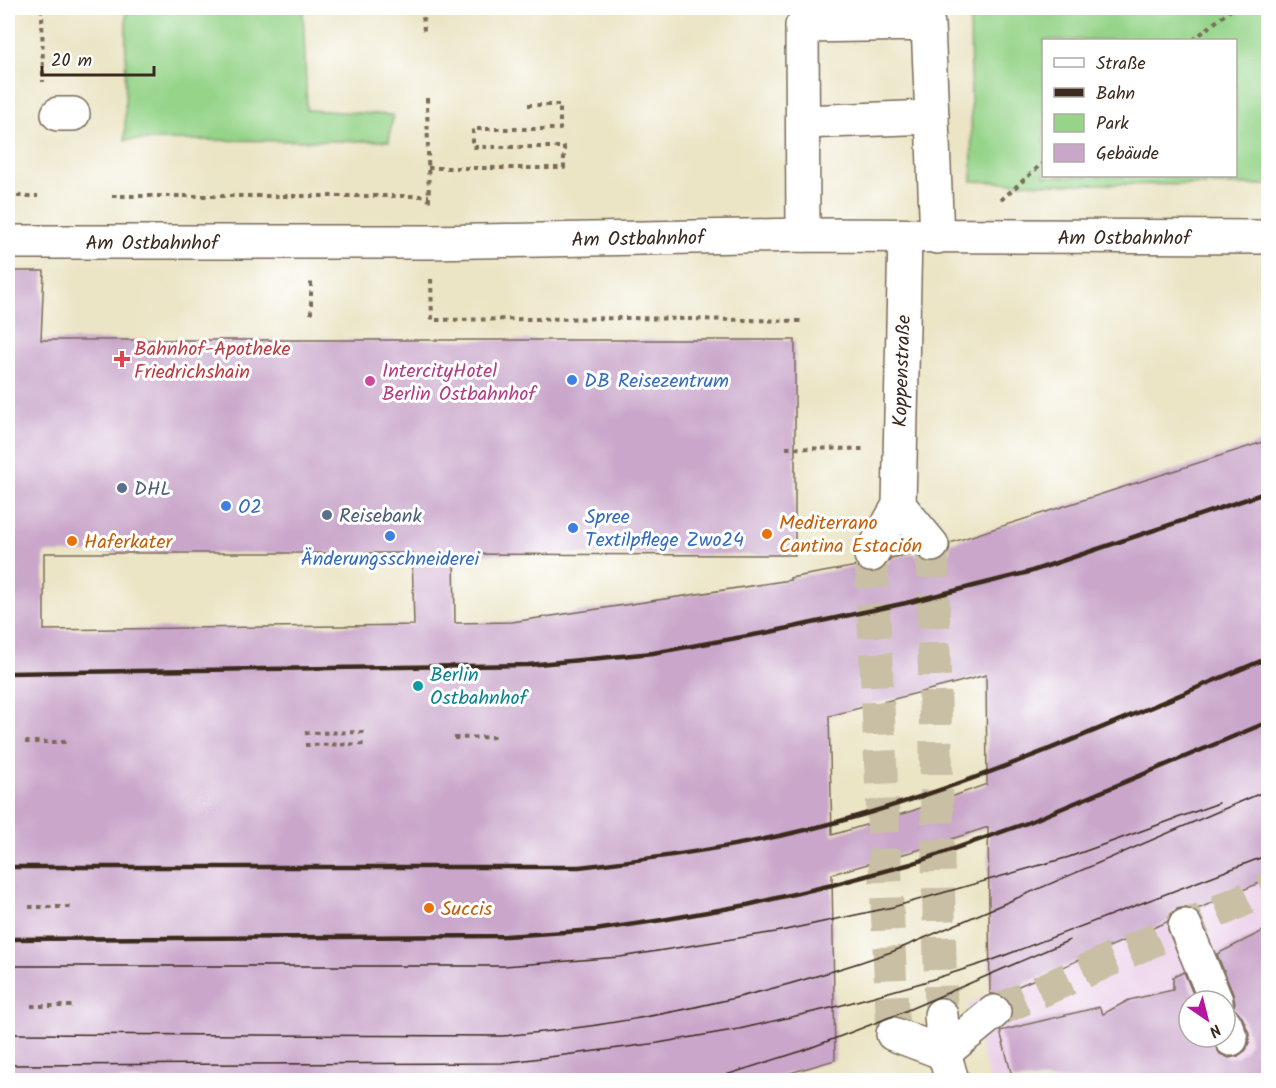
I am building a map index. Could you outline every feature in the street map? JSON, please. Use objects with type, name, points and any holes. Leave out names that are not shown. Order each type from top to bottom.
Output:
[{"type":"street","points":[[803,235],[802,26],[928,24],[937,237]]},
{"type":"street","points":[[803,122],[932,117]]},
{"type":"street","name":"Am Ostbahnhof","points":[[8,242],[430,242],[803,235],[1269,237]]},
{"type":"street","name":"Koppenstraße","points":[[871,555],[899,505],[905,236]]},
{"type":"street","points":[[899,505],[932,544]]},
{"type":"street","points":[[1185,926],[1211,989]]},
{"type":"street","points":[[948,1067],[994,1012]]},
{"type":"street","points":[[941,1015],[948,1067]]},
{"type":"street","points":[[893,1034],[948,1067]]},
{"type":"path","points":[[42,8],[58,106]]},
{"type":"path","points":[[423,8],[424,34]]},
{"type":"path","points":[[1193,39],[1233,8]]},
{"type":"path","points":[[427,98],[430,242]]},
{"type":"path","points":[[428,168],[564,168],[564,147],[472,147],[473,129],[560,129],[560,105],[528,105]]},
{"type":"path","points":[[993,206],[1042,164]]},
{"type":"path","points":[[8,196],[38,196]]},
{"type":"path","points":[[111,196],[429,196]]},
{"type":"path","points":[[432,320],[630,318],[802,321]]},
{"type":"path","points":[[786,448],[899,449]]},
{"type":"path","points":[[305,733],[368,732]]},
{"type":"path","points":[[454,738],[496,737]]},
{"type":"path","points":[[25,742],[66,741]]},
{"type":"path","points":[[305,745],[368,744]]},
{"type":"path","points":[[29,907],[70,907]]},
{"type":"path","points":[[31,1006],[72,1006]]},
{"type":"shaded area","points":[[1268,872],[1268,1080],[990,1080],[968,1004]]},
{"type":"green space","points":[[126,8],[303,8],[307,110],[393,115],[389,141],[125,140]]},
{"type":"green space","points":[[970,8],[1268,8],[1268,185],[1048,184],[972,181]]},
{"type":"building","name":"Berlin Ostbahnhof","points":[[8,271],[44,271],[41,340],[795,340],[795,555],[454,554],[455,623],[512,622],[790,580],[790,578],[857,566],[862,572],[872,574],[881,571],[891,558],[914,553],[925,562],[936,563],[944,559],[949,552],[950,543],[1269,440],[1269,879],[1195,910],[1187,907],[1177,909],[1167,922],[1000,994],[990,994],[988,827],[918,850],[832,874],[835,1060],[766,1080],[8,1080]],"holes":[[[44,553],[412,553],[414,625],[44,630]],[[986,675],[987,784],[912,811],[832,835],[829,716]]]},
{"type":"building","points":[[1269,928],[1269,1080],[1013,1080],[1000,1031],[1099,1007],[1103,1014],[1129,1000],[1173,990],[1173,977],[1184,972],[1191,989],[1177,989],[1177,1049],[1217,1049],[1220,1054],[1229,1058],[1238,1056],[1246,1050],[1249,1033],[1242,1017],[1237,1012],[1237,989],[1231,989],[1217,954]]},
{"type":"tunnel","points":[[932,545],[941,1015]]},
{"type":"tunnel","points":[[871,555],[893,1034]]},
{"type":"tunnel","points":[[994,1012],[1268,889]]},
{"type":"tram line","points":[[8,1034],[502,1036],[651,1016],[750,994],[894,951],[1268,790]]},
{"type":"tram line","points":[[8,966],[504,966],[620,957],[776,932],[893,907],[1069,857],[1219,803]]},
{"type":"tram line","points":[[8,1065],[502,1063],[658,1043],[739,1029],[835,1007],[921,983],[990,961],[1268,855]]},
{"type":"tram line","points":[[710,1080],[802,1051],[896,1015],[1070,940]]},
{"type":"railway","points":[[8,673],[528,665],[653,653],[770,632],[906,603],[1029,572],[1268,492]]},
{"type":"railway","points":[[8,867],[579,867],[724,847],[795,833],[917,798],[1019,761],[1268,658]]},
{"type":"railway","points":[[8,939],[506,936],[595,930],[662,920],[747,905],[911,864],[1027,823],[1268,722]]},
{"type":"place","name":"Bahnhof-Apotheke Friedrichshain","points":[[122,359]]},
{"type":"place","name":"DB Reisezentrum","points":[[572,380]]},
{"type":"place","name":"IntercityHotel Berlin Ostbahnhof","points":[[370,381]]},
{"type":"place","name":"DHL","points":[[122,488]]},
{"type":"place","name":"O2","points":[[226,506]]},
{"type":"place","name":"Reisebank","points":[[327,515]]},
{"type":"place","name":"Spree Textilpflege Zwo24","points":[[573,528]]},
{"type":"place","name":"Mediterrano Cantina Estación","points":[[767,534]]},
{"type":"place","name":"Änderungsschneiderei","points":[[390,536]]},
{"type":"place","name":"Haferkater","points":[[72,541]]},
{"type":"place","name":"Berlin Ostbahnhof","points":[[418,686]]},
{"type":"place","name":"Succis","points":[[429,908]]}]
